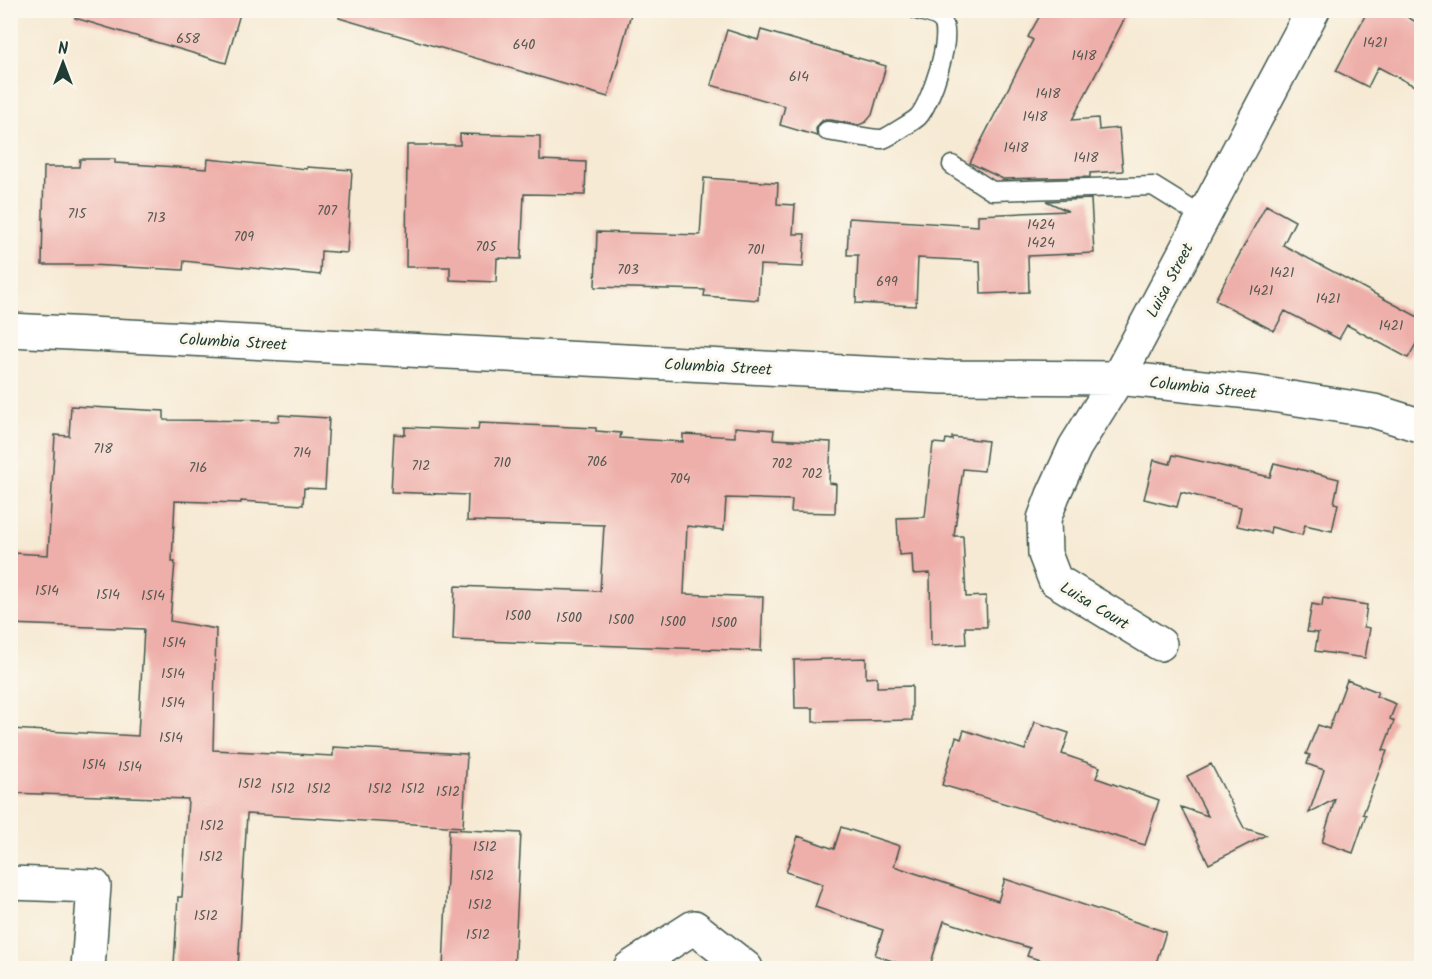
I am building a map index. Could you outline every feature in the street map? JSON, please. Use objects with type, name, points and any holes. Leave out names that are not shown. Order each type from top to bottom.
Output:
[{"type":"street","name":"Luisa Street","points":[[1045,554],[1044,519],[1075,447],[1118,378],[1313,10]]},
{"type":"street","name":"Columbia Street","points":[[10,330],[944,377],[1118,378],[1259,393],[1374,411],[1422,426]]},
{"type":"street","name":"Luisa Court","points":[[1045,554],[1055,580],[1160,644]]},
{"type":"street","points":[[10,884],[94,886],[88,969]]},
{"type":"street","points":[[630,969],[694,927],[746,969]]},
{"type":"lane","points":[[827,131],[882,139],[919,116],[936,80],[947,37],[942,21],[925,13]]},
{"type":"lane","points":[[952,165],[992,191],[1153,186],[1203,217]]},
{"type":"building","points":[[76,10],[241,10],[226,63],[75,18]]},
{"type":"building","points":[[340,10],[632,10],[608,97],[339,18]]},
{"type":"building","points":[[1043,10],[1129,10],[1072,120],[1098,118],[1099,130],[1119,128],[1123,171],[1090,173],[1090,177],[1003,179],[970,163],[1033,40],[1028,37]]},
{"type":"building","points":[[1368,10],[1394,10],[1422,25],[1422,90],[1378,67],[1368,87],[1336,71]]},
{"type":"building","points":[[727,30],[758,40],[761,30],[886,66],[872,115],[866,122],[859,125],[823,120],[816,129],[817,136],[780,125],[785,106],[711,85]]},
{"type":"building","points":[[460,134],[540,136],[540,160],[586,162],[585,195],[524,194],[521,259],[497,258],[496,282],[450,280],[450,267],[406,267],[407,145],[460,145]]},
{"type":"building","points":[[80,159],[115,159],[115,163],[207,169],[208,159],[307,169],[307,167],[352,170],[347,253],[321,251],[320,275],[184,261],[183,270],[42,265],[44,167],[79,167]]},
{"type":"building","points":[[704,178],[778,183],[777,204],[795,205],[793,234],[805,234],[803,267],[760,265],[758,300],[704,296],[705,290],[595,287],[597,232],[700,235]]},
{"type":"building","points":[[1091,199],[1094,253],[1028,256],[1029,292],[981,294],[980,261],[918,258],[916,306],[856,303],[858,255],[847,255],[849,218],[978,226],[978,215],[1068,211],[1046,201]]},
{"type":"building","points":[[1266,205],[1295,221],[1283,245],[1422,319],[1422,333],[1408,358],[1347,325],[1339,339],[1285,311],[1274,331],[1215,300]]},
{"type":"building","points":[[71,406],[164,411],[164,420],[279,421],[279,415],[329,418],[325,489],[304,488],[303,505],[241,501],[241,503],[175,501],[172,562],[175,562],[170,621],[216,629],[213,750],[333,756],[333,747],[467,754],[463,827],[247,814],[238,968],[174,965],[178,897],[182,897],[188,799],[10,793],[10,729],[138,736],[144,629],[10,624],[13,553],[48,555],[55,435],[69,436]]},
{"type":"building","points":[[479,423],[596,428],[596,431],[621,433],[620,438],[683,442],[683,434],[735,437],[735,427],[774,430],[773,439],[831,442],[829,483],[836,484],[835,513],[791,512],[792,500],[726,498],[724,530],[687,526],[684,594],[763,597],[761,651],[453,640],[455,586],[600,591],[604,525],[467,521],[468,495],[391,492],[394,434],[405,435],[405,427],[478,430]]},
{"type":"building","points":[[952,437],[988,441],[984,471],[963,469],[954,536],[963,536],[966,597],[986,596],[987,627],[965,627],[966,644],[931,646],[930,573],[913,574],[912,554],[899,555],[897,518],[925,517],[933,443],[945,444],[946,439],[952,440]]},
{"type":"building","points":[[1173,455],[1270,477],[1274,463],[1339,479],[1334,503],[1338,504],[1332,531],[1305,525],[1302,535],[1271,527],[1270,533],[1237,526],[1241,507],[1181,492],[1177,507],[1144,499],[1154,460],[1170,464]]},
{"type":"building","points":[[1323,598],[1367,605],[1364,627],[1370,628],[1365,658],[1315,651],[1318,633],[1307,632],[1312,604],[1322,606]]},
{"type":"building","points":[[866,658],[866,678],[877,677],[877,687],[912,686],[912,720],[813,722],[813,708],[795,708],[794,660]]},
{"type":"building","points":[[1347,680],[1378,692],[1376,696],[1396,704],[1390,719],[1394,721],[1383,750],[1387,751],[1363,814],[1366,815],[1353,853],[1322,842],[1335,799],[1309,813],[1324,770],[1307,764],[1310,755],[1306,754],[1318,725],[1329,729]]},
{"type":"building","points":[[1035,722],[1069,733],[1062,754],[1100,767],[1096,778],[1159,800],[1145,845],[942,785],[956,737],[961,739],[964,730],[1025,750]]},
{"type":"building","points":[[1211,764],[1244,828],[1266,835],[1209,864],[1181,807],[1208,816],[1187,776]]},
{"type":"building","points":[[841,827],[900,846],[894,866],[998,901],[1005,879],[1166,932],[1154,969],[1069,969],[1027,956],[1030,948],[944,921],[929,969],[915,969],[875,955],[883,930],[815,907],[823,884],[786,872],[798,836],[834,849]]},
{"type":"building","points":[[449,829],[521,833],[514,969],[443,969]]}]
